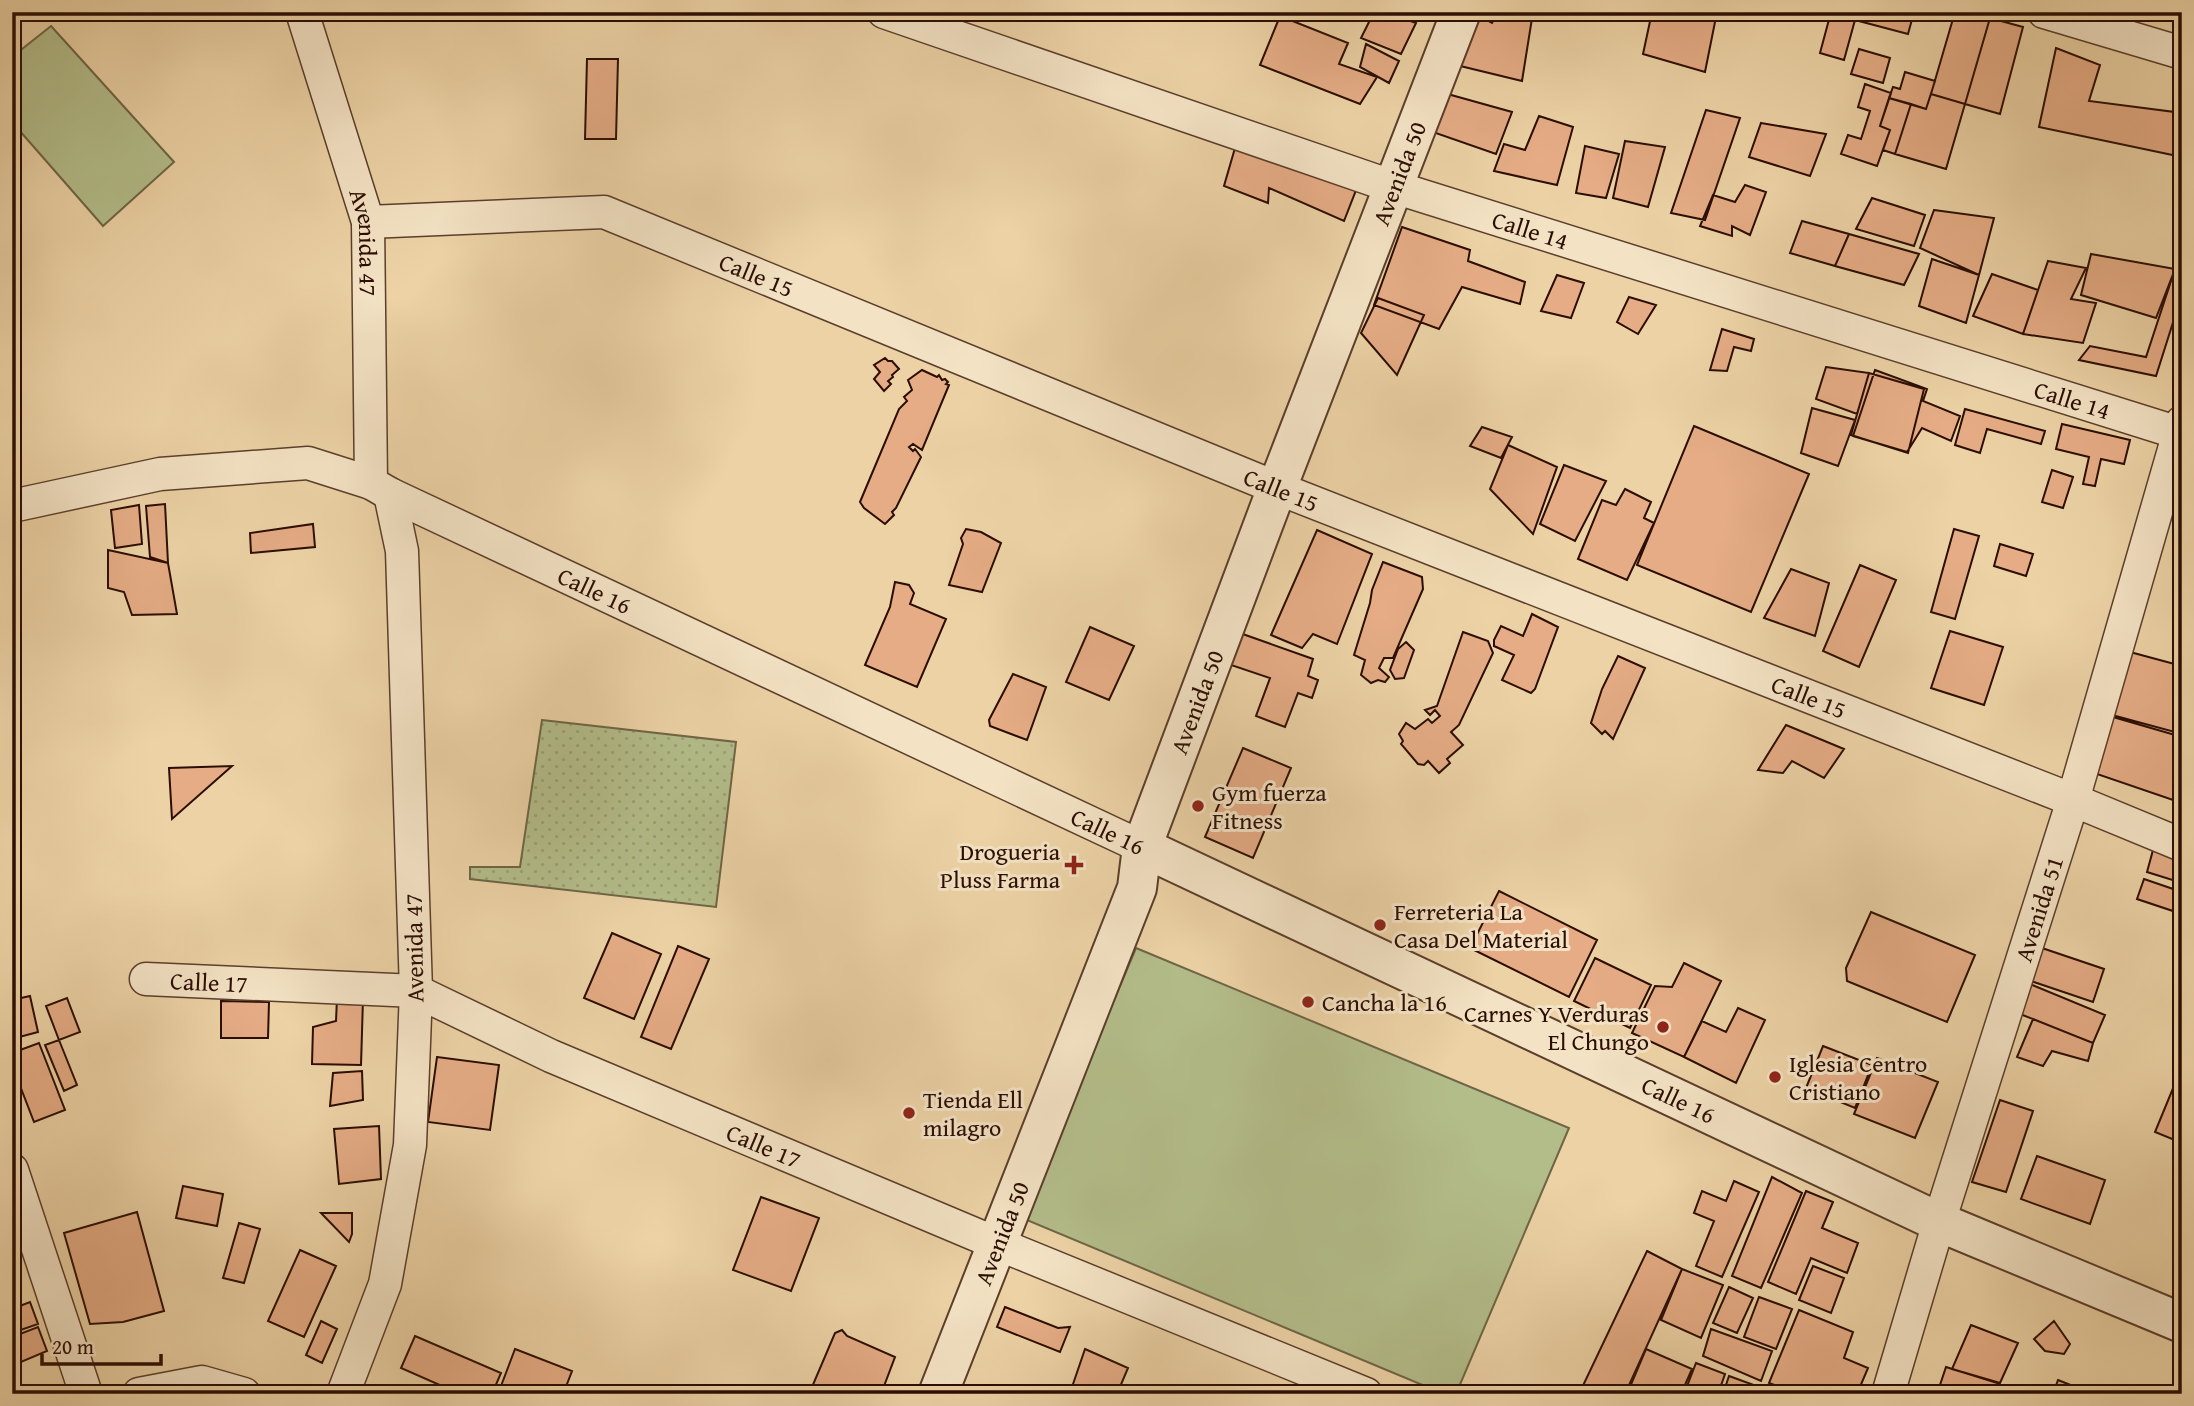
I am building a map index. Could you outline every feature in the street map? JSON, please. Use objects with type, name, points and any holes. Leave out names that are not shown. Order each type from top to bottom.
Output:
[{"type":"street","name":"Avenida 47","points":[[302,12],[368,222],[381,488],[402,551],[416,991],[410,1144],[385,1284],[343,1394]]},
{"type":"street","name":"Calle 14","points":[[884,12],[1394,187],[2181,430]]},
{"type":"street","name":"Avenida 50","points":[[938,1394],[1137,888],[1142,847],[1461,12]]},
{"type":"street","points":[[2044,12],[2182,52]]},
{"type":"street","name":"Calle 15","points":[[368,222],[604,212],[1277,488],[2182,845]]},
{"type":"street","name":"Avenida 51","points":[[1888,1394],[1939,1222],[2073,800],[2181,430]]},
{"type":"street","name":"Calle 16","points":[[12,506],[160,474],[308,463],[381,488],[1939,1222],[2182,1323]]},
{"type":"street","name":"Calle 17","points":[[146,979],[416,991],[551,1056],[998,1244],[1366,1394]]},
{"type":"street","points":[[12,1170],[86,1394]]},
{"type":"street","points":[[139,1394],[202,1382],[244,1394]]},
{"type":"green space","points":[[51,26],[174,162],[103,226],[12,122],[12,57]]},
{"type":"green space","points":[[542,720],[736,742],[716,907],[470,879],[470,867],[520,867]]},
{"type":"green space","points":[[1136,948],[1569,1128],[1456,1394],[1444,1394],[1022,1218]]},
{"type":"building","points":[[1374,12],[1386,12],[1416,23],[1401,54],[1361,38]]},
{"type":"building","points":[[1473,12],[1492,23],[1499,12],[1533,12],[1522,81],[1452,64]]},
{"type":"building","points":[[1652,12],[1717,12],[1705,72],[1643,54]]},
{"type":"building","points":[[1831,12],[1914,12],[1908,34],[1855,20],[1844,60],[1820,53]]},
{"type":"building","points":[[1955,12],[1971,12],[1990,18],[1965,104],[1931,94]]},
{"type":"building","points":[[1280,16],[1348,43],[1339,64],[1377,77],[1360,104],[1260,65]]},
{"type":"building","points":[[1990,18],[2023,27],[2000,114],[1965,104]]},
{"type":"building","points":[[1366,44],[1399,61],[1389,83],[1360,67]]},
{"type":"building","points":[[2056,48],[2100,65],[2089,101],[2182,113],[2182,157],[2039,127]]},
{"type":"building","points":[[1859,49],[1890,58],[1883,83],[1851,74]]},
{"type":"building","points":[[587,59],[618,59],[616,139],[585,139]]},
{"type":"building","points":[[1905,72],[1935,81],[1926,109],[1889,98],[1893,87],[1900,89]]},
{"type":"building","points":[[1865,84],[1891,93],[1880,126],[1890,130],[1877,166],[1841,154],[1848,135],[1861,139],[1870,111],[1858,107]]},
{"type":"building","points":[[1444,93],[1512,112],[1496,154],[1427,130]]},
{"type":"building","points":[[1931,94],[1965,104],[1946,169],[1895,154],[1911,104],[1926,109]]},
{"type":"building","points":[[1889,98],[1911,104],[1895,154],[1883,150],[1890,130],[1880,126]]},
{"type":"building","points":[[1706,110],[1740,118],[1705,220],[1671,213]]},
{"type":"building","points":[[1539,116],[1573,127],[1557,185],[1494,171],[1504,144],[1525,150]]},
{"type":"building","points":[[1761,123],[1826,134],[1810,176],[1749,157]]},
{"type":"building","points":[[1237,141],[1358,185],[1344,221],[1269,188],[1268,203],[1224,186]]},
{"type":"building","points":[[1625,141],[1665,147],[1648,207],[1613,198]]},
{"type":"building","points":[[1585,146],[1619,154],[1606,198],[1576,193]]},
{"type":"building","points":[[1745,185],[1766,192],[1750,235],[1732,226],[1732,236],[1700,226],[1713,195],[1735,202]]},
{"type":"building","points":[[1872,198],[1925,215],[1914,246],[1856,229]]},
{"type":"building","points":[[1934,210],[1994,218],[1979,275],[1920,248]]},
{"type":"building","points":[[1802,221],[1849,234],[1835,266],[1790,253]]},
{"type":"building","points":[[1402,227],[1470,250],[1468,261],[1525,282],[1520,304],[1462,287],[1439,329],[1374,305]]},
{"type":"building","points":[[1849,234],[1919,254],[1904,285],[1835,266]]},
{"type":"building","points":[[2091,254],[2175,269],[2156,318],[2081,295]]},
{"type":"building","points":[[1932,259],[1979,275],[1966,323],[1919,306]]},
{"type":"building","points":[[2048,261],[2086,268],[2071,299],[2096,303],[2083,343],[2023,334]]},
{"type":"building","points":[[1992,274],[2038,290],[2023,334],[1973,316]]},
{"type":"building","points":[[1557,275],[1584,283],[1571,318],[1541,311]]},
{"type":"building","points":[[2173,275],[2182,278],[2182,294],[2156,376],[2079,360],[2090,346],[2146,357]]},
{"type":"building","points":[[1629,297],[1656,305],[1638,334],[1617,322]]},
{"type":"building","points":[[1378,298],[1424,315],[1397,375],[1361,333]]},
{"type":"building","points":[[1722,329],[1754,339],[1751,351],[1734,347],[1727,371],[1710,370]]},
{"type":"building","points":[[885,358],[899,369],[892,375],[888,381],[891,384],[884,391],[874,379],[880,372],[874,365]]},
{"type":"building","points":[[1826,367],[1869,373],[1857,414],[1816,399]]},
{"type":"building","points":[[922,370],[937,377],[939,375],[949,385],[922,450],[913,444],[909,447],[913,451],[915,449],[921,457],[892,512],[894,515],[885,524],[860,502],[899,409],[907,401],[904,397],[912,390],[908,380]]},
{"type":"building","points":[[1875,370],[1927,389],[1923,401],[1960,416],[1951,441],[1922,428],[1907,452],[1853,436]]},
{"type":"building","points":[[1869,373],[1924,389],[1908,453],[1851,435]]},
{"type":"building","points":[[1812,408],[1855,420],[1838,466],[1801,453]]},
{"type":"building","points":[[1965,409],[2045,431],[2041,444],[1987,429],[1980,453],[1955,445]]},
{"type":"building","points":[[2062,424],[2130,440],[2124,464],[2101,459],[2095,486],[2083,484],[2089,457],[2056,449]]},
{"type":"building","points":[[1694,426],[1809,474],[1751,612],[1637,565]]},
{"type":"building","points":[[1482,427],[1512,437],[1501,458],[1470,446]]},
{"type":"building","points":[[1508,445],[1557,467],[1533,534],[1490,489]]},
{"type":"building","points":[[1564,465],[1606,481],[1575,541],[1540,524]]},
{"type":"building","points":[[2052,470],[2073,477],[2063,508],[2042,502]]},
{"type":"building","points":[[1625,489],[1651,502],[1644,518],[1654,523],[1627,580],[1578,559],[1602,500],[1616,505]]},
{"type":"building","points":[[165,504],[168,563],[150,557],[146,506]]},
{"type":"building","points":[[139,505],[142,544],[115,548],[111,510]]},
{"type":"building","points":[[313,524],[315,547],[251,553],[250,533]]},
{"type":"building","points":[[966,529],[981,532],[1001,543],[982,592],[949,585],[963,544],[961,538]]},
{"type":"building","points":[[1954,529],[1979,536],[1955,619],[1931,612]]},
{"type":"building","points":[[1317,530],[1372,554],[1337,644],[1313,634],[1302,648],[1271,635]]},
{"type":"building","points":[[2000,544],[2033,554],[2026,576],[1994,566]]},
{"type":"building","points":[[108,550],[168,563],[177,614],[132,615],[124,592],[108,588]]},
{"type":"building","points":[[1383,562],[1422,577],[1423,589],[1393,658],[1384,658],[1379,668],[1389,677],[1385,682],[1378,680],[1371,683],[1361,675],[1365,660],[1354,655],[1372,590]]},
{"type":"building","points":[[1860,565],[1896,580],[1859,667],[1823,651]]},
{"type":"building","points":[[1791,569],[1829,583],[1815,636],[1764,618]]},
{"type":"building","points":[[895,582],[909,585],[914,593],[910,604],[946,619],[917,687],[865,665],[890,607]]},
{"type":"building","points":[[1532,614],[1558,627],[1535,689],[1531,693],[1502,680],[1514,655],[1494,646],[1494,640],[1501,626],[1523,636]]},
{"type":"building","points":[[1090,627],[1134,646],[1109,700],[1066,682]]},
{"type":"building","points":[[1950,631],[2003,647],[1984,705],[1931,688]]},
{"type":"building","points":[[1237,632],[1313,659],[1308,676],[1318,680],[1312,698],[1298,693],[1285,727],[1256,716],[1270,678],[1225,663]]},
{"type":"building","points":[[1463,632],[1488,641],[1493,653],[1459,725],[1451,732],[1463,745],[1447,759],[1450,763],[1439,773],[1428,761],[1424,765],[1418,764],[1401,744],[1403,741],[1399,734],[1406,723],[1415,729],[1428,719],[1432,723],[1440,716],[1435,710],[1430,715],[1425,710],[1437,706]]},
{"type":"building","points":[[1406,642],[1414,650],[1404,678],[1395,679],[1390,670],[1398,649]]},
{"type":"building","points":[[2130,652],[2182,666],[2182,734],[2112,715]]},
{"type":"building","points":[[1618,656],[1645,668],[1613,739],[1605,731],[1602,734],[1591,723],[1602,689]]},
{"type":"building","points":[[1013,674],[1046,687],[1027,740],[990,726],[989,720]]},
{"type":"building","points":[[2113,717],[2182,737],[2182,788],[2176,801],[2091,772]]},
{"type":"building","points":[[1786,725],[1844,749],[1824,778],[1792,761],[1783,773],[1758,770]]},
{"type":"building","points":[[1243,748],[1291,768],[1253,858],[1205,837]]},
{"type":"building","points":[[232,766],[172,819],[169,768]]},
{"type":"building","points":[[2153,850],[2182,859],[2182,883],[2147,872]]},
{"type":"building","points":[[2144,879],[2182,892],[2182,914],[2137,899]]},
{"type":"building","points":[[1499,891],[1597,940],[1569,997],[1470,948]]},
{"type":"building","points":[[1871,912],[1975,955],[1947,1022],[1847,981],[1846,968]]},
{"type":"building","points":[[612,933],[661,954],[634,1019],[584,998]]},
{"type":"building","points":[[678,946],[709,959],[671,1049],[641,1037]]},
{"type":"building","points":[[2039,947],[2104,969],[2093,1002],[2028,980]]},
{"type":"building","points":[[1595,958],[1651,985],[1630,1028],[1574,1001]]},
{"type":"building","points":[[1684,963],[1721,981],[1684,1057],[1632,1033],[1655,986],[1672,987]]},
{"type":"building","points":[[2025,982],[2105,1015],[2093,1043],[2010,1010]]},
{"type":"building","points":[[30,996],[38,1032],[12,1039],[12,1000]]},
{"type":"building","points":[[67,998],[80,1032],[59,1040],[46,1006]]},
{"type":"building","points":[[337,998],[363,999],[361,1065],[312,1064],[313,1027],[336,1021]]},
{"type":"building","points":[[221,1001],[269,1002],[268,1038],[221,1038]]},
{"type":"building","points":[[1738,1008],[1765,1020],[1736,1083],[1684,1057],[1702,1021],[1726,1032]]},
{"type":"building","points":[[2033,1019],[2093,1043],[2088,1061],[2052,1051],[2043,1066],[2017,1057]]},
{"type":"building","points":[[59,1040],[77,1085],[64,1091],[45,1045]]},
{"type":"building","points":[[39,1043],[65,1110],[34,1122],[12,1065],[12,1053]]},
{"type":"building","points":[[1823,1046],[1872,1065],[1855,1108],[1806,1088]]},
{"type":"building","points":[[437,1057],[499,1065],[490,1130],[428,1122]]},
{"type":"building","points":[[1877,1058],[1938,1082],[1915,1138],[1854,1114]]},
{"type":"building","points":[[362,1071],[363,1100],[330,1106],[333,1073]]},
{"type":"building","points":[[2176,1081],[2182,1083],[2182,1143],[2155,1132]]},
{"type":"building","points":[[2000,1100],[2033,1111],[2006,1192],[1972,1182]]},
{"type":"building","points":[[379,1126],[381,1179],[339,1184],[334,1129]]},
{"type":"building","points":[[2037,1156],[2105,1180],[2090,1224],[2021,1199]]},
{"type":"building","points":[[1772,1177],[1802,1193],[1761,1288],[1732,1276]]},
{"type":"building","points":[[1734,1181],[1759,1192],[1722,1277],[1696,1266],[1714,1221],[1694,1213],[1702,1191],[1726,1201]]},
{"type":"building","points":[[183,1186],[223,1194],[217,1226],[176,1218]]},
{"type":"building","points":[[1806,1191],[1833,1202],[1822,1228],[1858,1243],[1847,1273],[1811,1258],[1796,1294],[1768,1282]]},
{"type":"building","points":[[761,1197],[819,1218],[791,1291],[733,1270]]},
{"type":"building","points":[[137,1212],[164,1311],[123,1322],[90,1324],[64,1233]]},
{"type":"building","points":[[321,1213],[352,1213],[352,1234],[349,1242]]},
{"type":"building","points":[[239,1223],[260,1229],[244,1283],[223,1278]]},
{"type":"building","points":[[300,1250],[336,1266],[304,1337],[268,1321]]},
{"type":"building","points":[[1647,1251],[1682,1269],[1625,1394],[1579,1394]]},
{"type":"building","points":[[1813,1266],[1844,1278],[1831,1313],[1799,1300]]},
{"type":"building","points":[[1682,1269],[1723,1285],[1701,1338],[1661,1320]]},
{"type":"building","points":[[1729,1287],[1753,1298],[1737,1333],[1713,1323]]},
{"type":"building","points":[[1759,1297],[1792,1309],[1776,1349],[1744,1337]]},
{"type":"building","points":[[30,1302],[38,1324],[12,1333],[12,1309]]},
{"type":"building","points":[[1005,1307],[1058,1328],[1070,1327],[1060,1352],[997,1327]]},
{"type":"building","points":[[1799,1310],[1853,1332],[1844,1358],[1868,1368],[1857,1394],[1799,1394],[1769,1383]]},
{"type":"building","points":[[321,1321],[337,1329],[322,1363],[306,1355]]},
{"type":"building","points":[[2054,1321],[2070,1344],[2064,1354],[2045,1351],[2034,1339]]},
{"type":"building","points":[[1971,1325],[2018,1343],[2000,1383],[1952,1369]]},
{"type":"building","points":[[38,1327],[47,1351],[21,1362],[12,1337]]},
{"type":"building","points":[[1711,1329],[1772,1351],[1761,1381],[1703,1356]]},
{"type":"building","points":[[842,1330],[847,1336],[895,1357],[881,1394],[809,1394],[835,1333]]},
{"type":"building","points":[[415,1336],[501,1373],[492,1394],[460,1394],[401,1368]]},
{"type":"building","points":[[515,1349],[572,1371],[564,1392],[568,1394],[498,1394]]},
{"type":"building","points":[[1085,1349],[1128,1368],[1117,1394],[1075,1394],[1071,1390]]},
{"type":"building","points":[[1646,1349],[1692,1369],[1681,1394],[1627,1394]]},
{"type":"building","points":[[1696,1363],[1725,1374],[1718,1394],[1684,1394]]},
{"type":"building","points":[[1946,1367],[2007,1386],[2004,1394],[1937,1394]]},
{"type":"building","points":[[1729,1376],[1754,1385],[1751,1394],[1723,1394]]},
{"type":"building","points":[[2058,1380],[2093,1394],[2053,1394]]},
{"type":"place","name":"Gym fuerza Fitness","points":[[1198,806]]},
{"type":"place","name":"Drogueria Pluss Farma","points":[[1074,865]]},
{"type":"place","name":"Ferreteria La Casa Del Material","points":[[1380,925]]},
{"type":"place","name":"Cancha la 16","points":[[1308,1002]]},
{"type":"place","name":"Carnes Y Verduras El Chungo","points":[[1663,1027]]},
{"type":"place","name":"Iglesia Centro Cristiano","points":[[1775,1077]]},
{"type":"place","name":"Tienda Ell milagro","points":[[909,1113]]}]
